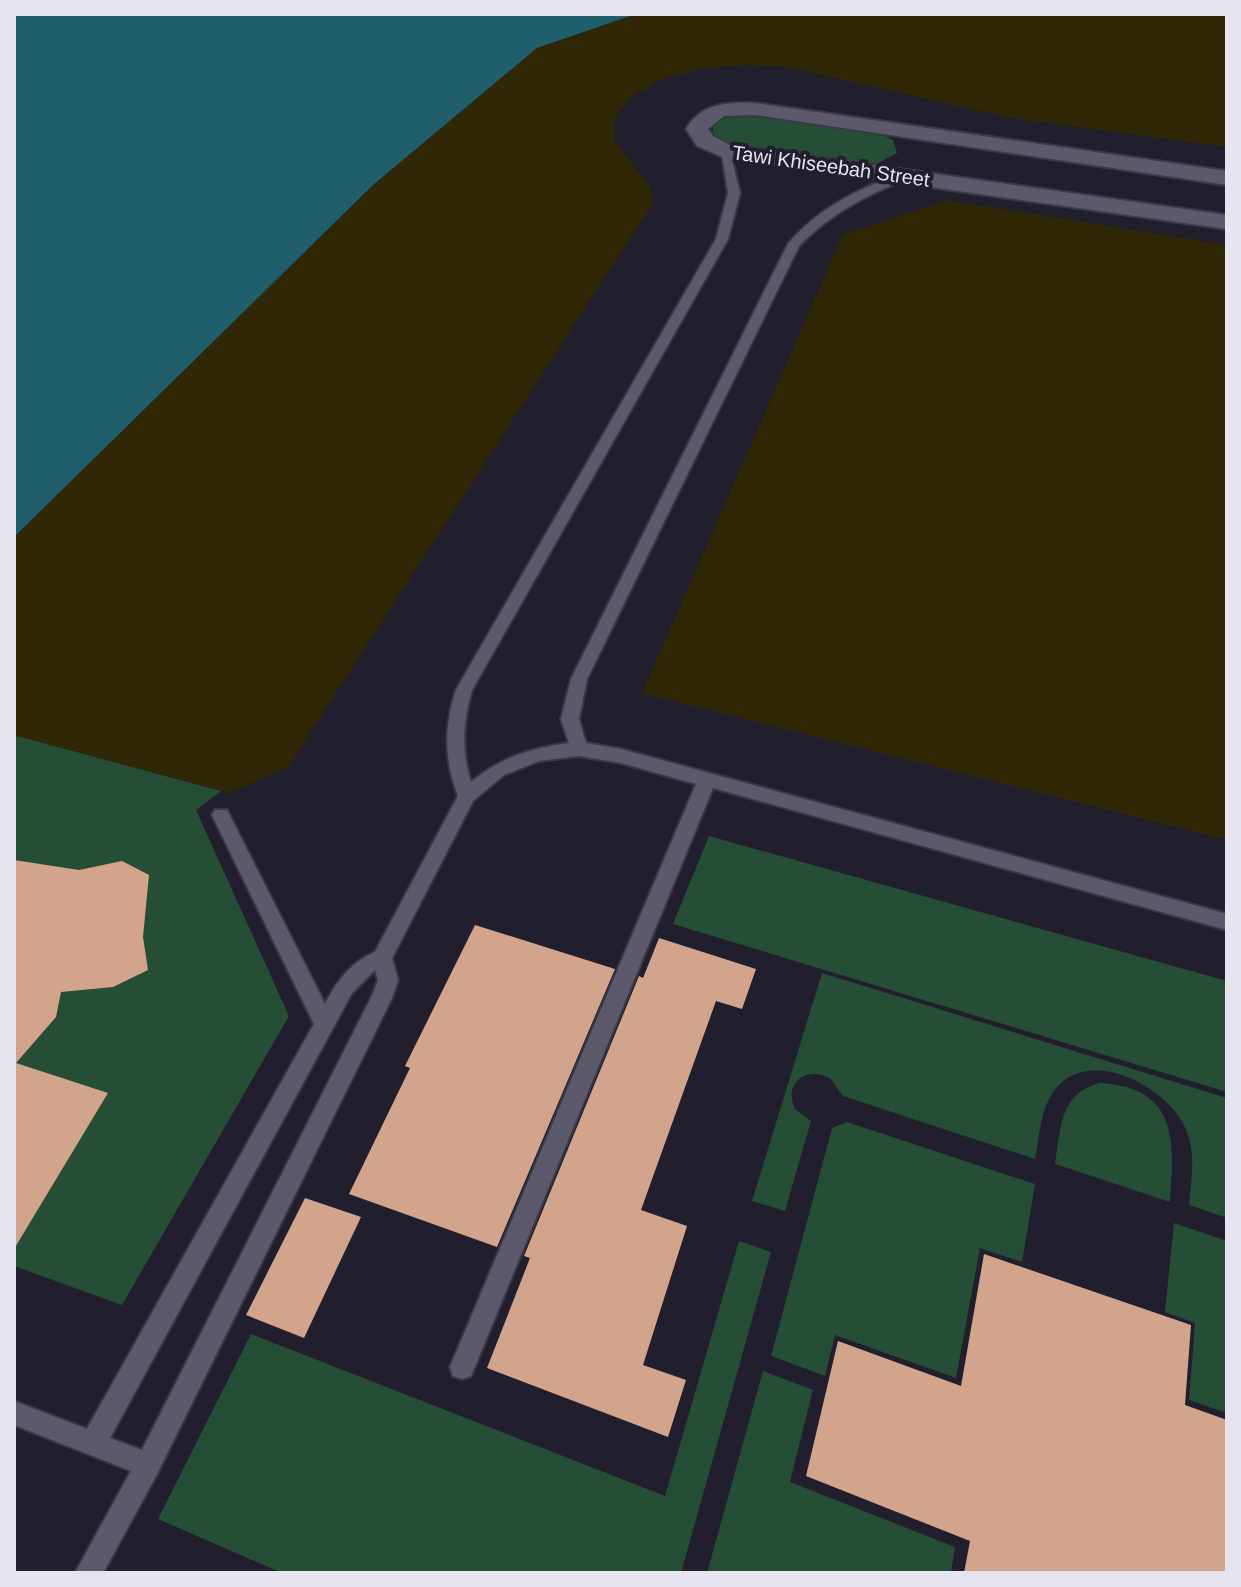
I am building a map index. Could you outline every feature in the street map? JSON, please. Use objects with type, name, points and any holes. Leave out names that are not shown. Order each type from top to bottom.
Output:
[{"type":"street","name":"Tawi Khiseebah Street","points":[[1227,178],[755,109],[721,111],[698,125],[700,138],[725,151],[1227,222]]},
{"type":"street","points":[[917,178],[940,137]]},
{"type":"lane","points":[[467,796],[453,742],[454,724],[464,690],[722,239],[734,193],[725,151]]},
{"type":"lane","points":[[579,749],[570,719],[579,679],[787,256],[814,222],[840,204],[917,178]]},
{"type":"lane","points":[[94,1442],[324,1023],[356,972],[382,958],[467,796],[498,770],[524,759],[579,749],[707,780],[1227,922]]},
{"type":"lane","points":[[462,1367],[707,780]]},
{"type":"lane","points":[[221,815],[324,1023]]},
{"type":"lane","points":[[88,1573],[148,1465],[382,998],[388,980],[382,958]]},
{"type":"lane","points":[[14,1413],[148,1465]]},
{"type":"green space","points":[[745,112],[875,131],[893,140],[897,153],[873,166],[738,149],[712,135],[714,122]]},
{"type":"green space","points":[[14,735],[221,791],[196,810],[289,1016],[122,1305],[14,1266]]},
{"type":"green space","points":[[709,836],[1227,981],[1227,1092],[673,924]]},
{"type":"green space","points":[[822,973],[1227,1098],[1227,1218],[1189,1205],[1191,1150],[1187,1132],[1177,1115],[1163,1099],[1144,1085],[1123,1075],[1102,1071],[1081,1072],[1063,1081],[1049,1099],[1035,1159],[843,1096],[830,1078],[813,1074],[805,1076],[794,1085],[792,1100],[795,1109],[811,1121],[785,1211],[752,1201]]},
{"type":"green space","points":[[1100,1083],[1126,1087],[1145,1095],[1158,1107],[1171,1139],[1170,1202],[1055,1164],[1061,1126],[1069,1104],[1087,1088]]},
{"type":"green space","points":[[847,1122],[1035,1184],[1022,1262],[980,1248],[956,1378],[835,1335],[825,1376],[771,1356],[832,1128]]},
{"type":"green space","points":[[1174,1223],[1227,1241],[1227,1413],[1189,1400],[1195,1323],[1165,1312]]},
{"type":"green space","points":[[739,1241],[771,1252],[681,1573],[282,1573],[158,1519],[251,1334],[665,1496]]},
{"type":"green space","points":[[763,1371],[813,1390],[790,1482],[955,1547],[951,1573],[707,1573]]},
{"type":"sand","points":[[636,14],[1227,14],[1227,147],[1011,118],[787,67],[743,65],[700,69],[661,80],[631,97],[615,118],[615,142],[649,185],[653,203],[288,767],[230,793],[14,735],[14,537],[373,185],[537,48]]},
{"type":"sand","points":[[947,200],[1227,245],[1227,840],[642,693],[843,234]]},
{"type":"water","points":[[14,14],[636,14],[537,48],[373,185],[14,537]]},
{"type":"building","points":[[14,860],[79,870],[122,861],[149,875],[143,937],[148,970],[113,987],[61,992],[56,1017],[16,1063],[108,1093],[14,1249]]},
{"type":"building","points":[[475,925],[615,969],[497,1247],[349,1194],[410,1068],[405,1066]]},
{"type":"building","points":[[659,938],[756,969],[742,1009],[716,1001],[641,1210],[687,1226],[643,1365],[686,1380],[668,1437],[487,1368],[530,1258],[524,1256],[639,976],[643,978]]},
{"type":"building","points":[[305,1198],[361,1217],[304,1338],[246,1315]]},
{"type":"building","points":[[984,1254],[1191,1325],[1185,1405],[1227,1420],[1227,1573],[964,1573],[970,1541],[806,1476],[838,1341],[961,1386]]}]
